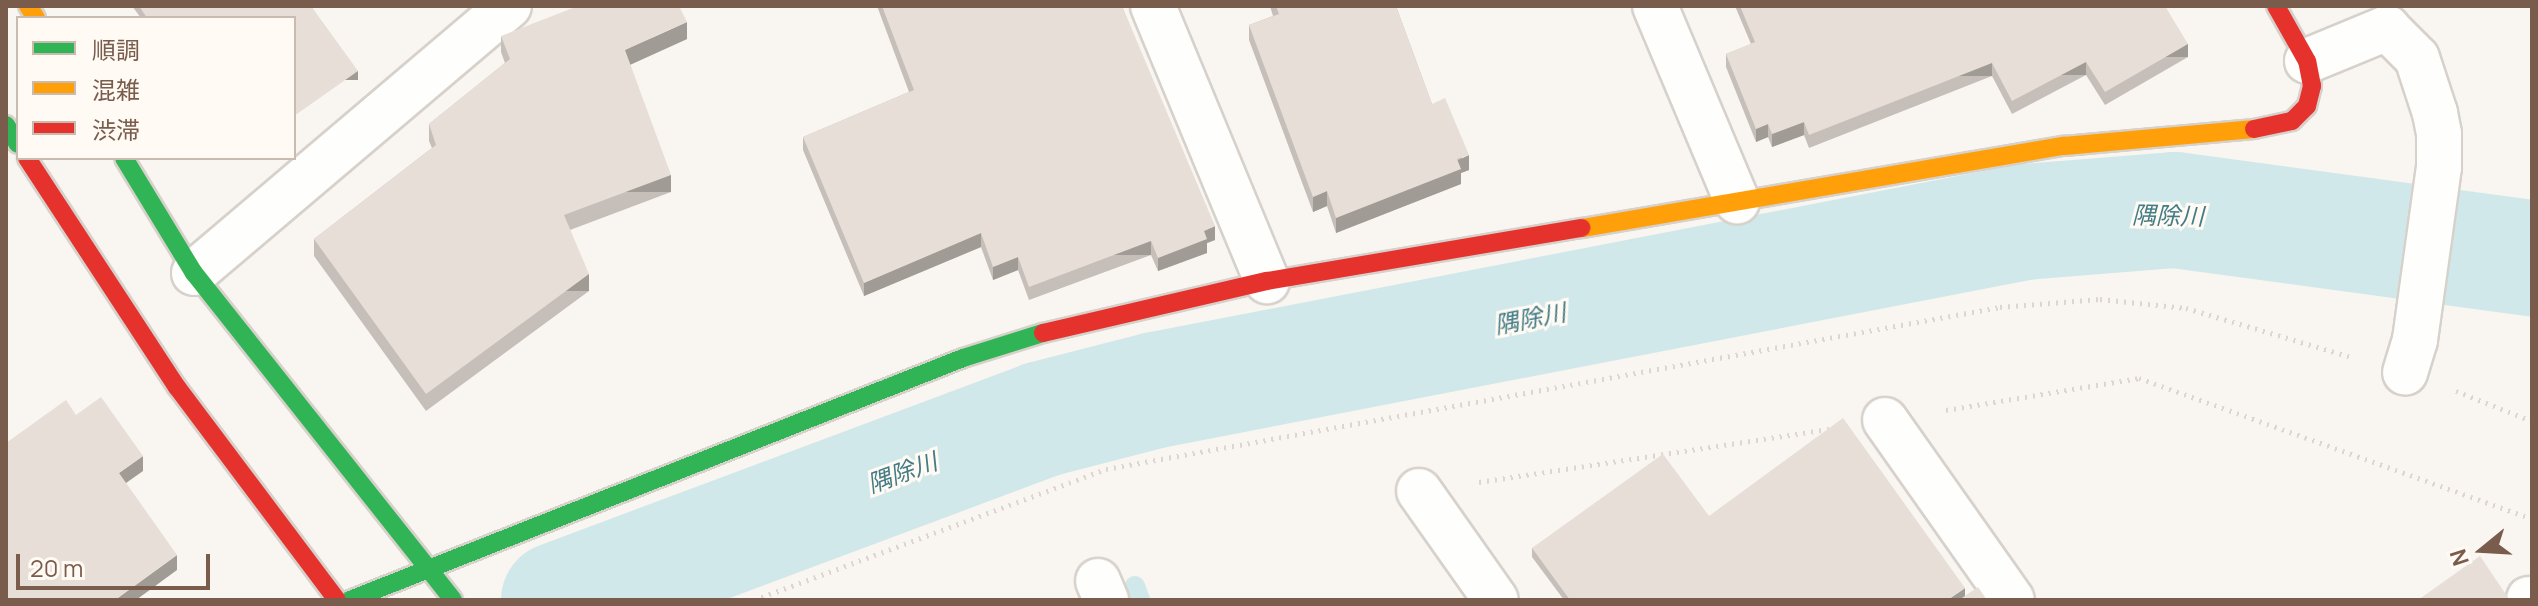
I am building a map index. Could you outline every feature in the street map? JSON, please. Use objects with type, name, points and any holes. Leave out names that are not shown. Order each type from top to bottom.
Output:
[{"type":"street","points":[[194,273],[509,6]]},
{"type":"street","points":[[1153,6],[1267,281]]},
{"type":"street","points":[[1655,6],[1737,201]]},
{"type":"street","points":[[350,600],[963,358],[1075,323],[1267,281],[2064,146],[2270,127],[2292,121],[2307,106],[2312,86],[2307,61],[2276,6]]},
{"type":"street","points":[[2307,61],[2387,28],[2417,58],[2439,134],[2439,167],[2410,356]]},
{"type":"street","points":[[28,160],[177,387],[337,600]]},
{"type":"street","points":[[125,160],[194,273],[453,600]]},
{"type":"street","points":[[1885,420],[2012,600]]},
{"type":"street","points":[[1419,491],[1496,600]]},
{"type":"path","points":[[754,600],[1106,469],[1378,417],[2000,307],[2100,299],[2186,308],[2410,356],[2532,421]]},
{"type":"path","points":[[1419,491],[2139,378],[2532,519]]},
{"type":"building","points":[[139,6],[311,6],[358,71],[296,115],[296,16],[146,16]]},
{"type":"building","points":[[578,6],[679,6],[687,22],[625,50],[671,175],[564,215],[589,274],[426,394],[314,239],[436,145],[429,124],[510,59],[501,36]]},
{"type":"building","points":[[882,6],[1122,6],[1215,226],[1204,231],[1207,239],[1158,258],[1151,241],[1029,287],[1018,257],[993,267],[981,233],[864,283],[803,137],[914,90]]},
{"type":"building","points":[[1276,6],[1396,6],[1432,104],[1445,98],[1469,155],[1457,159],[1461,169],[1336,218],[1327,191],[1313,197],[1249,25],[1279,14]]},
{"type":"building","points":[[1740,6],[2165,6],[2188,44],[2105,92],[2086,62],[2012,101],[1992,63],[1809,135],[1804,122],[1772,134],[1768,124],[1756,129],[1726,54],[1755,42]]},
{"type":"building","points":[[101,397],[143,456],[119,473],[177,555],[115,600],[6,600],[6,443],[66,400],[76,415]]},
{"type":"building","points":[[1843,418],[1965,588],[1948,600],[1570,600],[1532,548],[1663,454],[1709,516]]},
{"type":"building","points":[[2480,556],[2508,600],[2418,600]]},
{"type":"building","points":[[1978,587],[1987,600],[1959,600]]},
{"type":"waterway","name":"隅除川","points":[[559,600],[1043,419],[1156,390],[2025,222],[2175,210],[2532,258]]},
{"type":"waterway","points":[[1135,586],[1140,600]]},
{"type":"traffic: fast","points":[[6,125],[16,141]]},
{"type":"traffic: fast","points":[[125,160],[194,273],[453,600]]},
{"type":"traffic: fast","points":[[350,600],[963,358],[1043,333]]},
{"type":"traffic: slow","points":[[28,6],[35,16]]},
{"type":"traffic: slow","points":[[1582,228],[2064,146],[2254,129]]},
{"type":"traffic: jam","points":[[2254,129],[2292,121],[2307,106],[2312,86],[2307,61],[2276,6]]},
{"type":"traffic: jam","points":[[28,160],[177,387],[337,600]]},
{"type":"traffic: jam","points":[[1043,333],[1267,281],[1582,228]]}]
